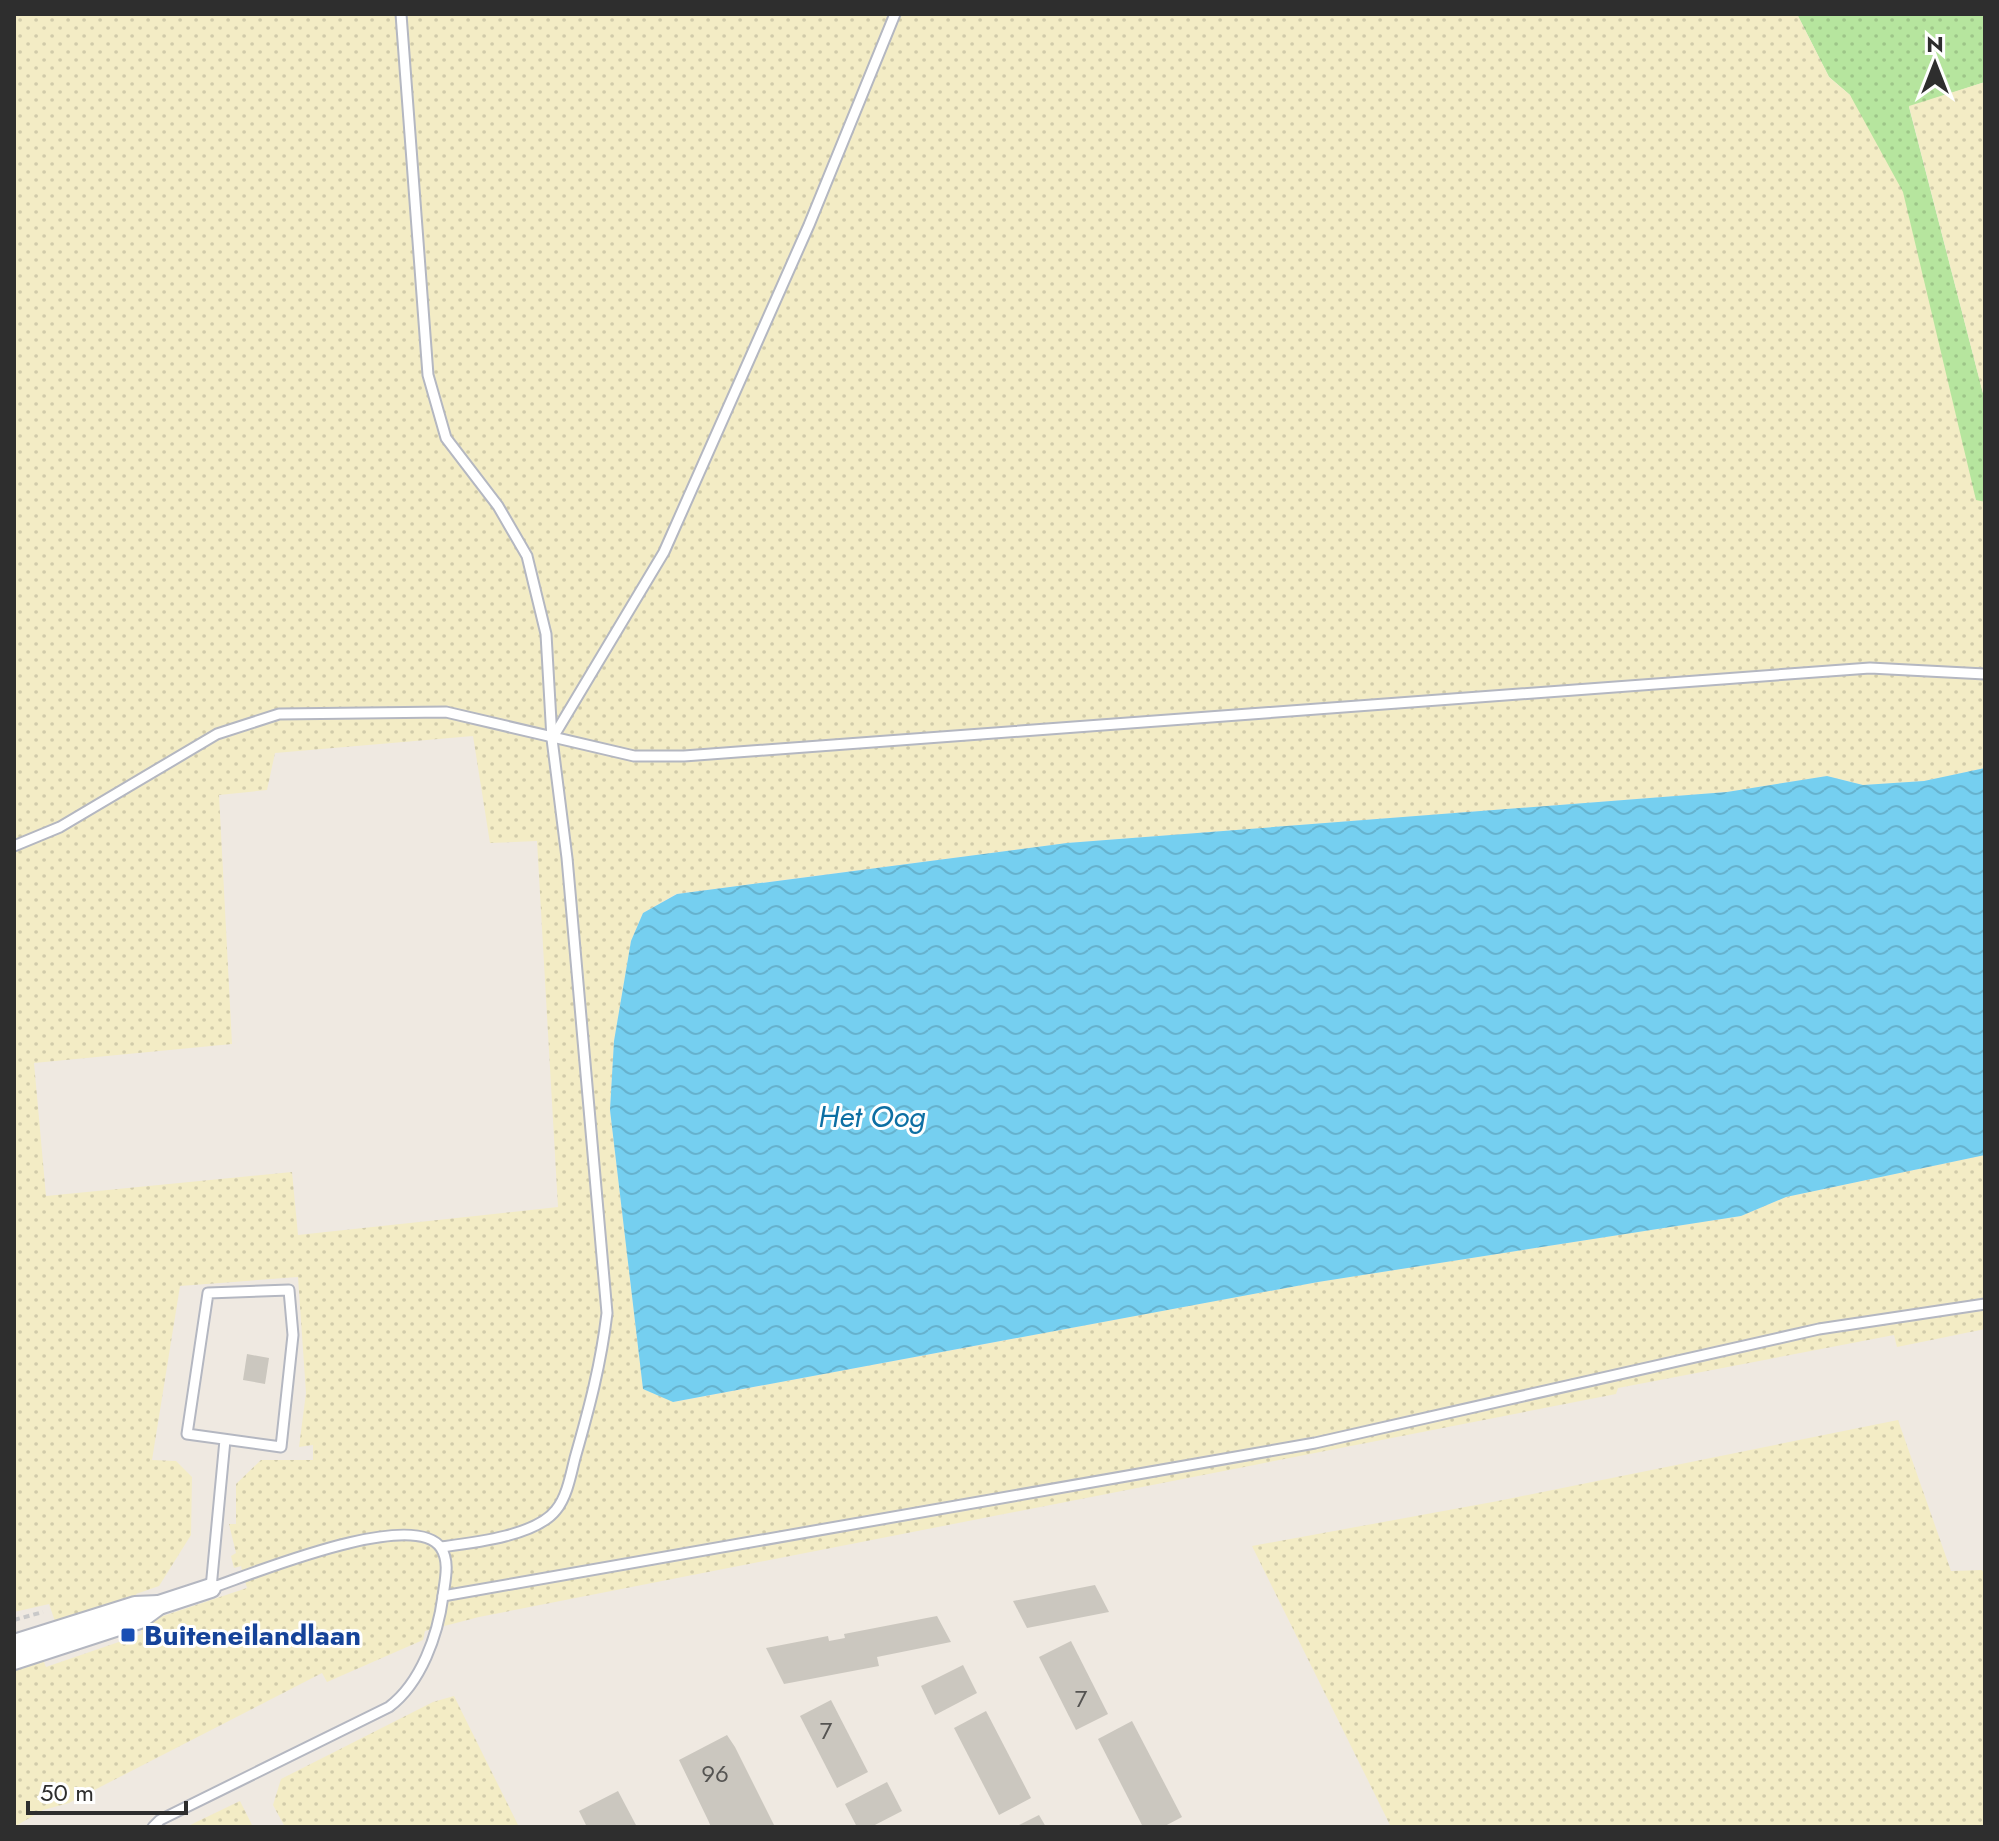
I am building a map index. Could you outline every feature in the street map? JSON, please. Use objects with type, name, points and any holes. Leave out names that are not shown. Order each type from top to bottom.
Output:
[{"type":"street","points":[[14,1644],[135,1606],[159,1605],[211,1588]]},
{"type":"street","points":[[14,1660],[140,1619],[159,1605]]},
{"type":"lane","points":[[401,14],[428,375],[446,438],[498,506],[527,556],[546,634],[552,739],[567,858],[607,1313],[600,1374],[566,1489],[556,1511],[522,1530],[487,1541],[441,1547]]},
{"type":"lane","points":[[552,739],[664,552],[809,225],[895,14]]},
{"type":"lane","points":[[14,846],[60,827],[217,734],[279,714],[446,712],[487,719],[552,739],[634,756],[684,756],[1870,668],[1985,674]]},
{"type":"lane","points":[[289,1290],[293,1335],[281,1447],[225,1440],[187,1434],[208,1293],[289,1290]]},
{"type":"lane","points":[[443,1596],[1315,1443],[1819,1329],[1985,1304]]},
{"type":"lane","points":[[153,1827],[160,1820],[389,1707],[408,1692],[440,1621],[447,1564],[441,1547],[432,1539],[405,1534],[364,1537],[211,1588],[225,1440]]},
{"type":"green space","points":[[1797,14],[1985,14],[1985,82],[1909,107],[1985,401],[1985,502],[1976,501],[1850,95],[1829,77]]},
{"type":"sand","points":[[14,14],[1797,14],[1829,77],[1850,95],[1903,192],[1976,500],[1985,502],[1985,768],[1924,781],[1863,785],[1827,776],[1727,792],[1067,843],[676,894],[643,913],[631,941],[614,1041],[610,1110],[643,1389],[674,1402],[1318,1282],[1741,1216],[1786,1197],[1985,1155],[1985,1329],[1897,1347],[1894,1335],[1618,1388],[1616,1394],[479,1617],[425,1631],[423,1640],[327,1682],[322,1673],[69,1803],[43,1810],[14,1827],[14,1664],[42,1657],[46,1667],[142,1634],[139,1624],[247,1588],[241,1566],[234,1568],[231,1556],[236,1553],[229,1524],[236,1524],[236,1484],[261,1460],[313,1460],[313,1445],[299,1447],[306,1393],[298,1277],[180,1286],[152,1460],[176,1461],[192,1477],[191,1535],[159,1586],[136,1594],[138,1600],[57,1627],[49,1604],[14,1612]],"holes":[[[473,736],[490,843],[537,841],[558,1207],[298,1235],[292,1172],[46,1196],[34,1063],[232,1044],[219,795],[267,790],[275,753]]]},
{"type":"sand","points":[[1985,82],[1985,401],[1909,106]]},
{"type":"sand","points":[[1898,1420],[1951,1571],[1982,1570],[1985,1575],[1985,1827],[1391,1827],[1252,1546],[1498,1501]]},
{"type":"sand","points":[[454,1696],[519,1827],[285,1827],[273,1805],[281,1779],[433,1702]]},
{"type":"sand","points":[[240,1801],[253,1827],[186,1827]]},
{"type":"water","name":"Het Oog","points":[[1985,768],[1985,1155],[1786,1197],[1741,1216],[1318,1282],[673,1402],[643,1389],[610,1110],[614,1041],[631,941],[643,913],[677,894],[1067,843],[1727,792],[1827,776],[1863,785],[1924,781]]},
{"type":"building","points":[[247,1354],[269,1358],[265,1384],[243,1380]]},
{"type":"building","points":[[1095,1585],[1109,1612],[1027,1628],[1013,1601]]},
{"type":"building","points":[[937,1616],[951,1642],[877,1657],[879,1666],[784,1684],[766,1648],[828,1636],[829,1641],[845,1638],[844,1634]]},
{"type":"building","points":[[1071,1641],[1108,1714],[1076,1730],[1039,1657]]},
{"type":"building","points":[[963,1665],[977,1693],[935,1715],[921,1686]]},
{"type":"building","points":[[831,1700],[868,1772],[837,1788],[800,1716]]},
{"type":"building","points":[[986,1711],[1031,1798],[999,1815],[954,1728]]},
{"type":"building","points":[[1132,1721],[1182,1817],[1163,1827],[1143,1827],[1098,1739]]},
{"type":"building","points":[[727,1735],[775,1827],[711,1827],[679,1760]]},
{"type":"building","points":[[887,1782],[902,1811],[871,1827],[857,1827],[845,1804]]},
{"type":"building","points":[[618,1791],[637,1827],[587,1827],[579,1811]]},
{"type":"building","points":[[1039,1815],[1046,1827],[1015,1827]]},
{"type":"place","name":"Buiteneilandlaan","points":[[128,1635]]}]
